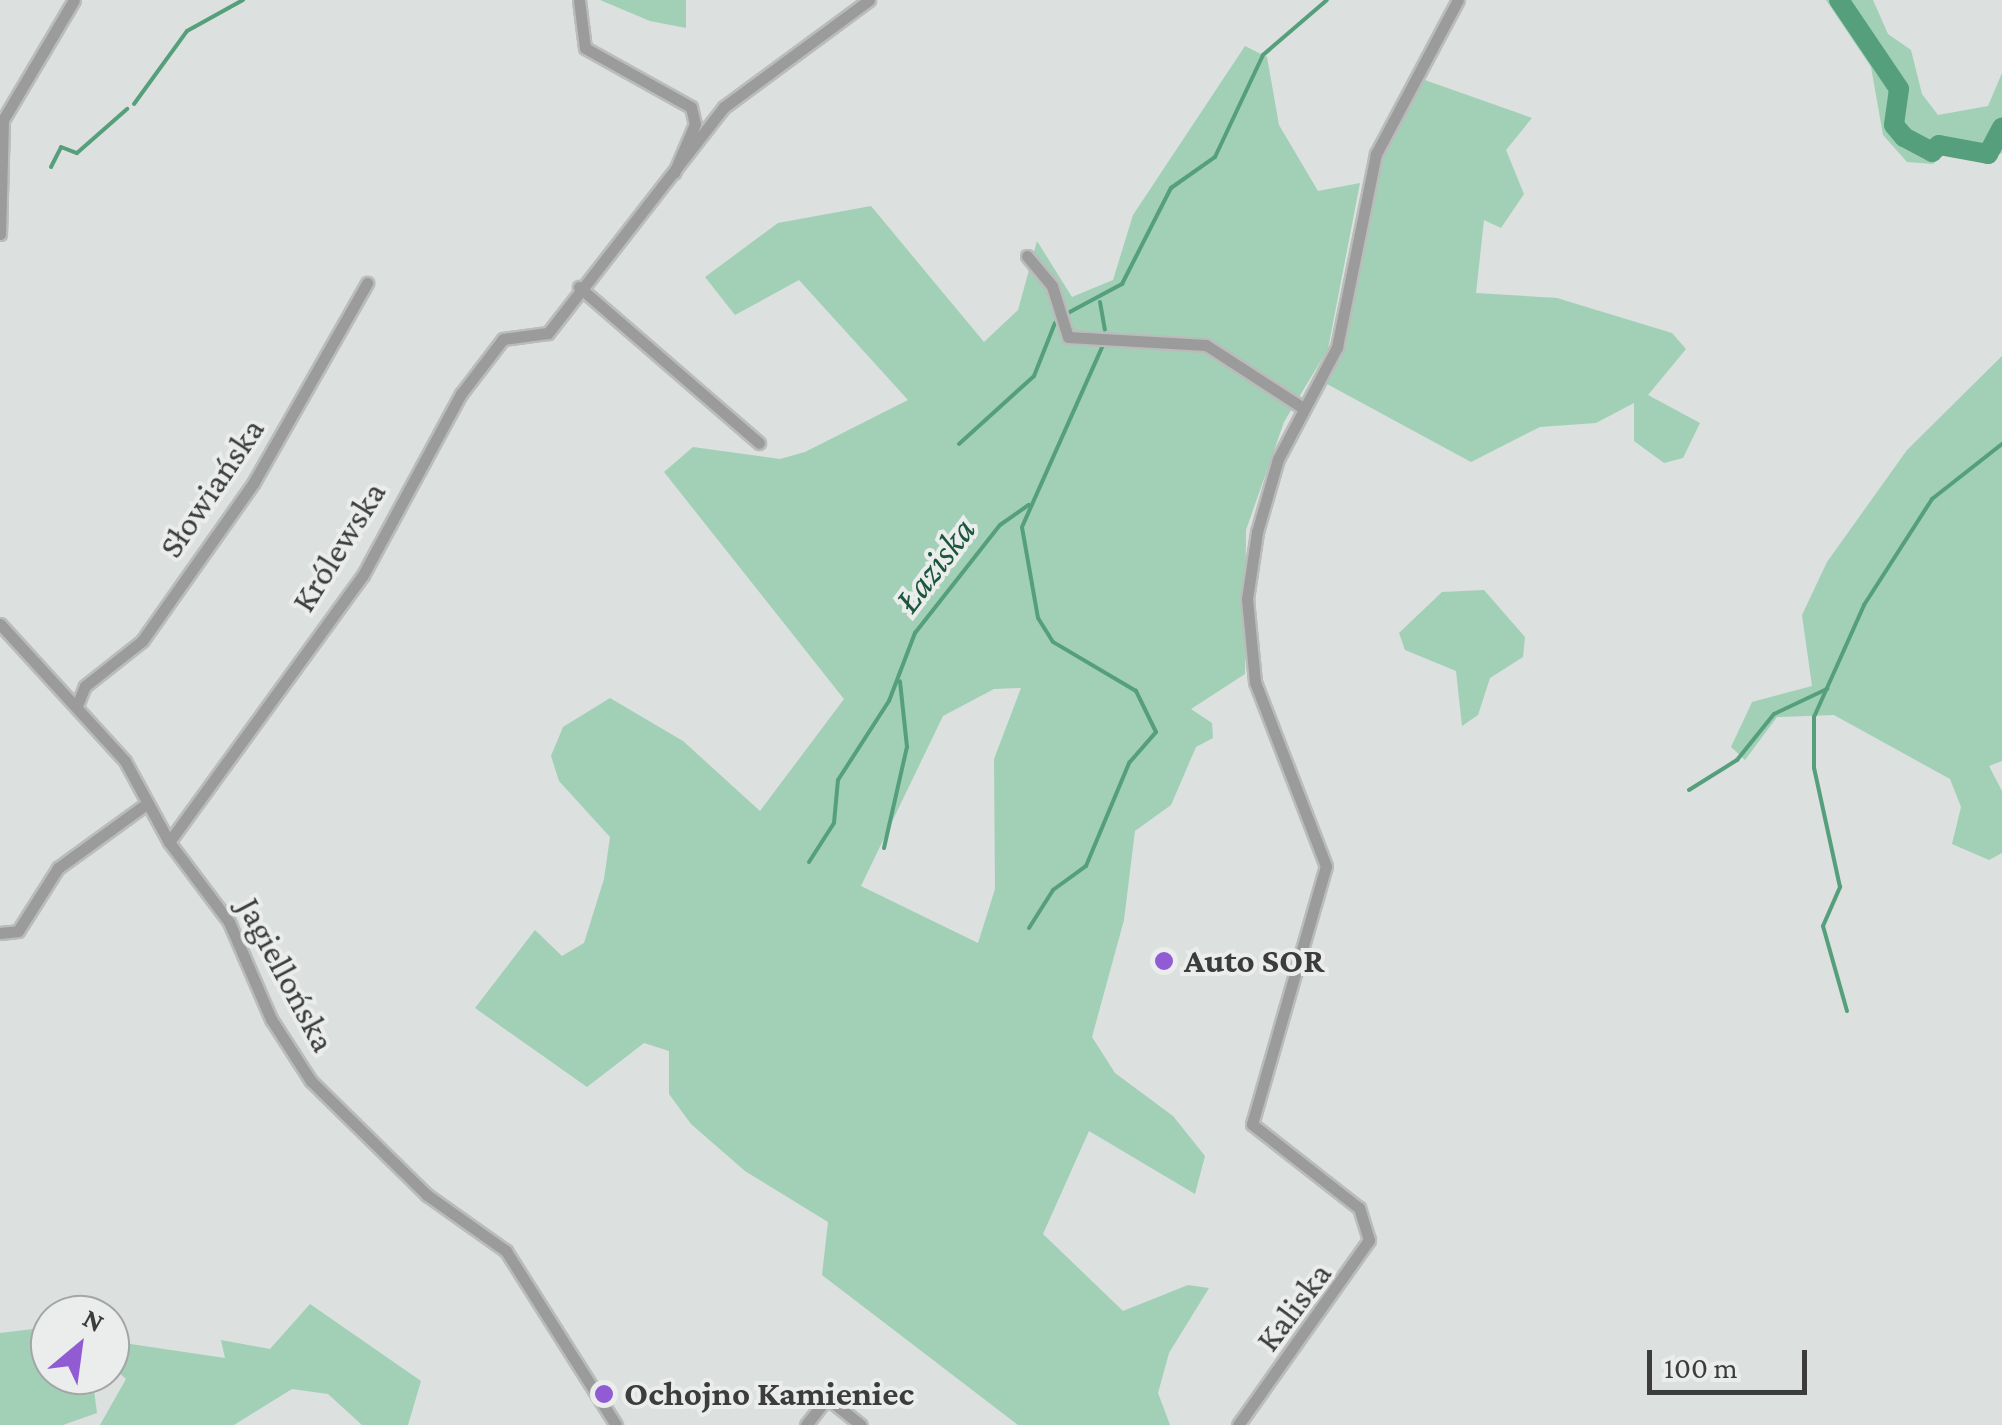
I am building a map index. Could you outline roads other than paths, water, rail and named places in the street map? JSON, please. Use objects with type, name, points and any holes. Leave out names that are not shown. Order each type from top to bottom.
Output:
[{"type":"street","points":[[0,234],[3,120],[74,0]]},
{"type":"street","points":[[579,0],[585,48],[691,107],[695,124],[674,178]]},
{"type":"street","points":[[759,443],[579,288],[747,86],[832,35],[869,0]]},
{"type":"street","points":[[1027,256],[1052,286],[1068,337],[1206,345],[1303,408],[1337,347],[1383,136],[1458,0]]},
{"type":"street","name":"Słowiańska","points":[[78,703],[85,686],[142,641],[254,482],[367,284]]},
{"type":"street","name":"Królewska","points":[[169,842],[363,575],[461,394],[518,333],[543,338],[579,288]]},
{"type":"street","name":"Kaliska","points":[[1238,1425],[1363,1260],[1363,1213],[1252,1124],[1326,872],[1258,694],[1246,599],[1278,459],[1303,408]]},
{"type":"street","name":"Jagiellońska","points":[[0,624],[78,703],[169,842],[229,922],[271,1018],[311,1081],[428,1196],[506,1251],[616,1425]]},
{"type":"street","points":[[0,933],[18,931],[58,868],[146,804]]},
{"type":"street","points":[[806,1425],[827,1398],[861,1425]]},
{"type":"waterway","points":[[134,104],[187,31],[243,0]]},
{"type":"waterway","name":"Łaziska","points":[[1066,314],[1122,284],[1171,188],[1215,157],[1263,55],[1327,0]]},
{"type":"waterway","points":[[1839,0],[1899,89],[1894,125],[1904,137],[1932,152],[1939,145],[1988,154],[2002,128]]},
{"type":"waterway","points":[[51,167],[61,147],[77,153],[127,109]]},
{"type":"waterway","name":"Łaziska","points":[[1100,302],[1105,330]]},
{"type":"waterway","points":[[959,444],[1034,376],[1055,323]]},
{"type":"waterway","points":[[1029,928],[1053,890],[1086,866],[1129,763],[1156,732],[1136,691],[1053,642],[1038,618],[1022,527],[1104,343]]},
{"type":"waterway","points":[[1847,1011],[1823,926],[1840,887],[1814,768],[1814,717],[1864,605],[1932,499],[2002,444]]},
{"type":"waterway","name":"Łaziska","points":[[809,862],[834,823],[838,780],[889,701],[915,633],[1000,525],[1029,505]]},
{"type":"waterway","name":"Łaziska","points":[[884,848],[907,747],[900,681]]},
{"type":"waterway","points":[[1689,790],[1737,760],[1774,714],[1827,689]]},
{"type":"place","name":"Auto SOR","points":[[1164,961]]},
{"type":"place","name":"Ochojno Kamieniec","points":[[604,1394]]}]
